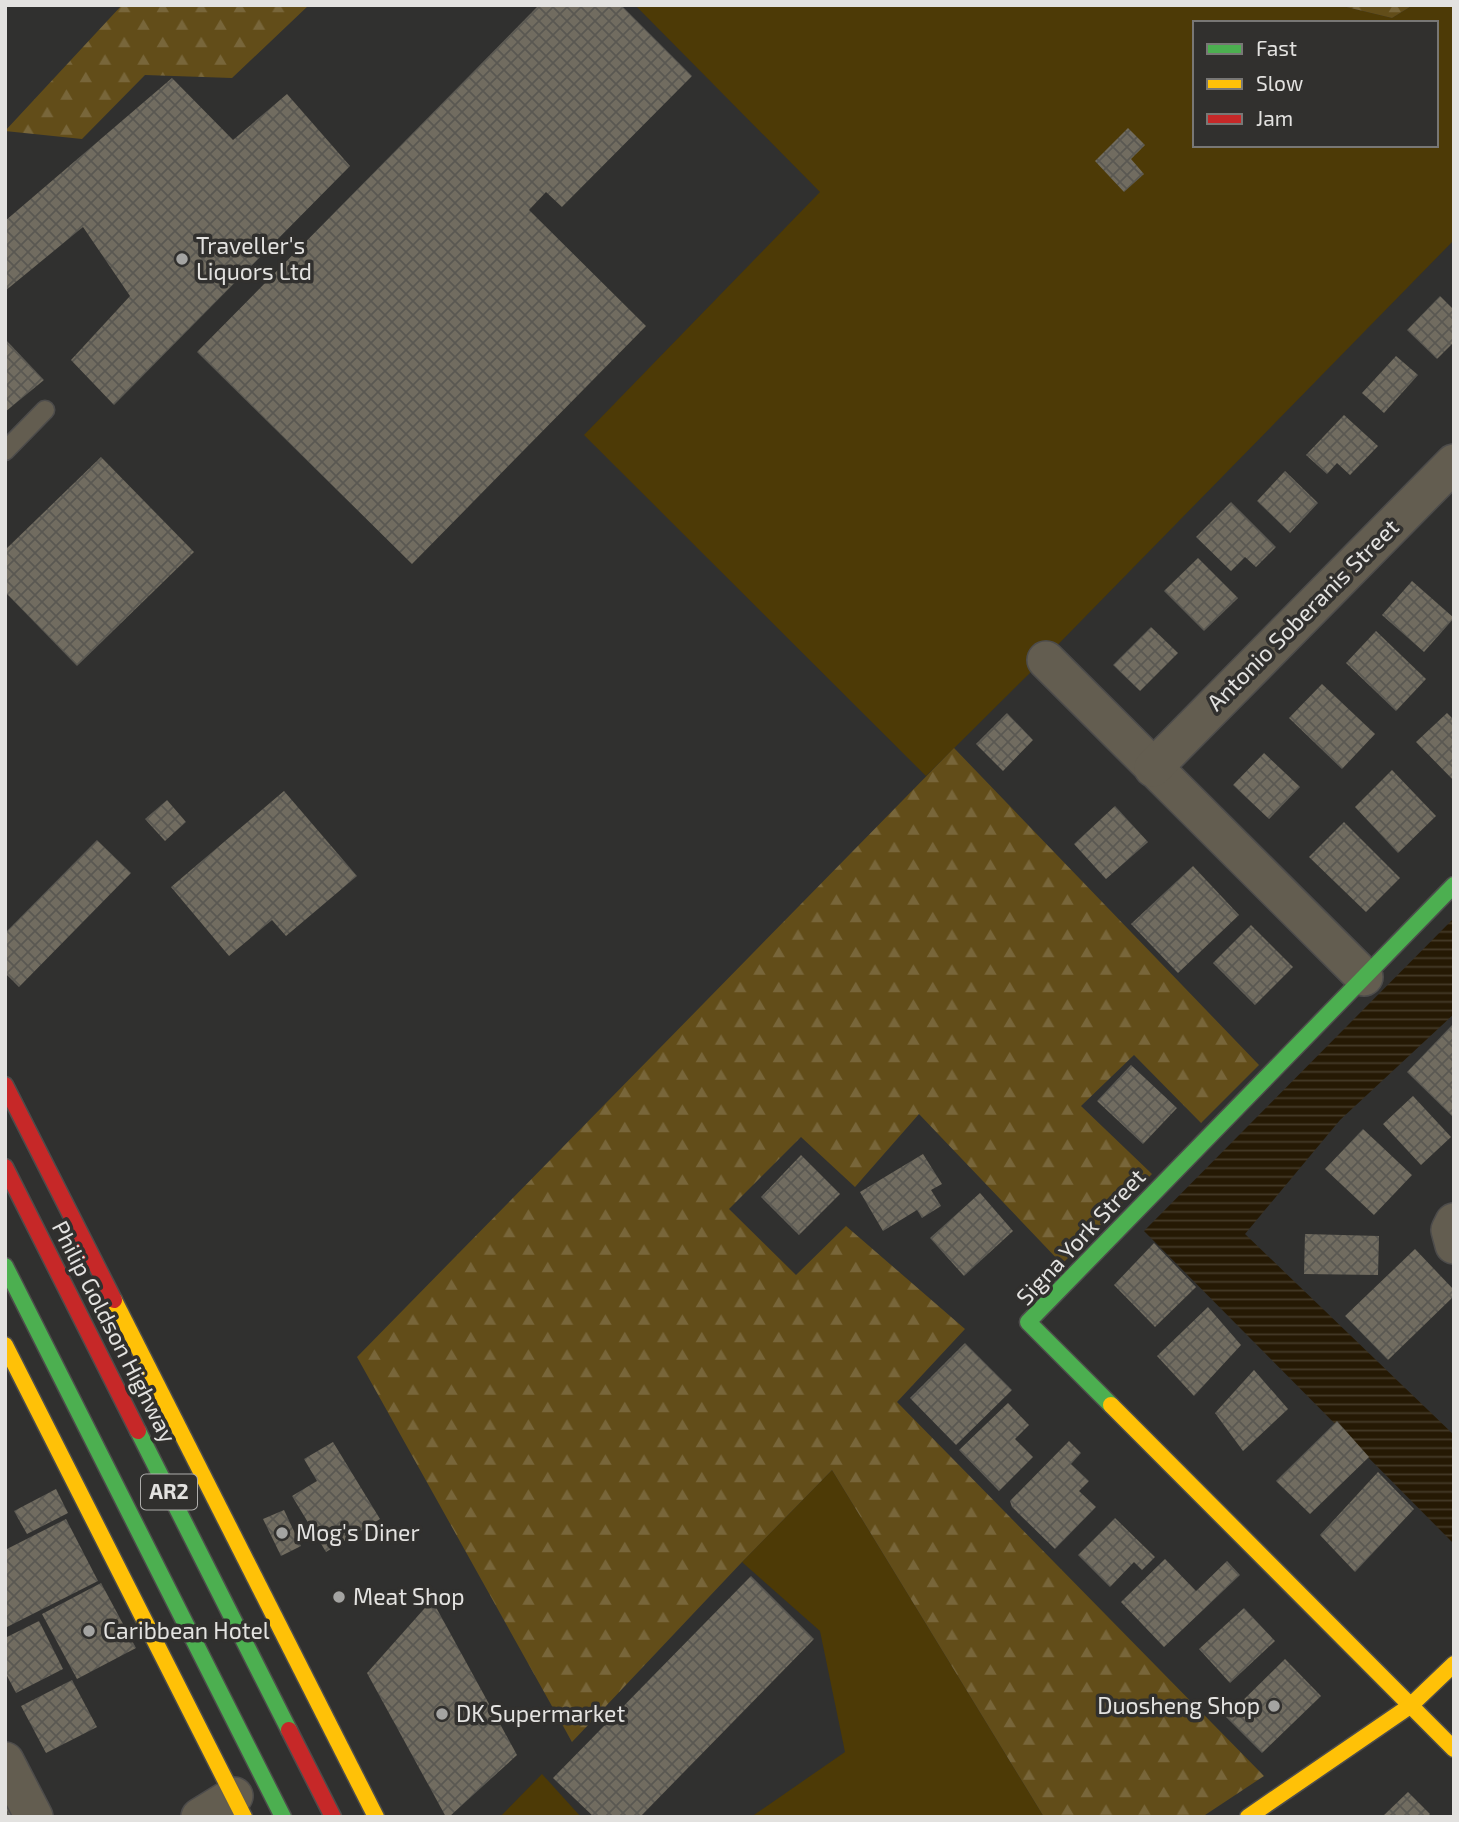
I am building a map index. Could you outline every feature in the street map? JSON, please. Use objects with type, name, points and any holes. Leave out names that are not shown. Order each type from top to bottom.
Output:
[{"type":"street","name":"Antonio Soberanis Street","points":[[1153,768],[1454,463]]},
{"type":"street","points":[[1046,660],[1364,977]]},
{"type":"street","name":"Signa York Street","points":[[1410,1706],[1028,1322],[1454,885]]},
{"type":"street","points":[[5,1085],[376,1817]]},
{"type":"street","name":"Philip Goldson Highway","points":[[5,1167],[333,1817]]},
{"type":"street","points":[[1454,1222],[1450,1230],[1454,1245]]},
{"type":"street","name":"AR2","points":[[5,1266],[283,1817]]},
{"type":"street","points":[[5,1345],[239,1806],[200,1817]]},
{"type":"street","points":[[1248,1817],[1410,1706],[1454,1664]]},
{"type":"street","points":[[1410,1706],[1454,1749]]},
{"type":"street","points":[[5,1761],[34,1817]]},
{"type":"lane","points":[[5,451],[45,410]]},
{"type":"shaded area","points":[[635,5],[1338,5],[1392,18],[1413,5],[1454,5],[1454,240],[926,776],[584,435],[820,192]]},
{"type":"shaded area","points":[[1454,918],[1454,1014],[1340,1120],[1245,1234],[1454,1435],[1454,1544],[1144,1231]]},
{"type":"shaded area","points":[[832,1470],[1044,1817],[751,1817],[845,1752],[820,1631],[742,1562]]},
{"type":"shaded area","points":[[542,1774],[581,1817],[500,1817]]},
{"type":"green space","points":[[122,5],[309,5],[232,78],[145,75],[82,139],[5,131]]},
{"type":"green space","points":[[1338,5],[1413,5],[1392,18]]},
{"type":"green space","points":[[954,748],[1259,1065],[1201,1123],[1134,1055],[1081,1106],[1152,1174],[1062,1264],[919,1114],[855,1187],[801,1137],[729,1209],[796,1275],[846,1226],[965,1329],[897,1402],[1264,1776],[1202,1817],[1044,1817],[832,1470],[572,1742],[357,1357]]},
{"type":"building","points":[[539,5],[621,5],[692,76],[562,207],[546,192],[529,210],[646,326],[412,564],[197,352]]},
{"type":"building","name":"Traveller's Liquors Ltd","points":[[172,78],[233,140],[287,94],[350,166],[114,405],[71,360],[130,296],[83,227],[5,291],[5,221]]},
{"type":"building","points":[[1128,128],[1145,145],[1131,159],[1144,174],[1124,192],[1095,161]]},
{"type":"building","points":[[1440,296],[1454,310],[1454,342],[1437,359],[1407,330]]},
{"type":"building","points":[[5,339],[44,380],[5,412]]},
{"type":"building","points":[[1396,356],[1418,375],[1384,413],[1362,393]]},
{"type":"building","points":[[1344,415],[1378,446],[1350,475],[1337,463],[1327,474],[1306,455]]},
{"type":"building","points":[[101,457],[194,552],[77,666],[5,592],[5,550]]},
{"type":"building","points":[[1285,471],[1318,503],[1290,533],[1257,501]]},
{"type":"building","points":[[1231,502],[1276,547],[1256,567],[1245,557],[1231,571],[1196,537]]},
{"type":"building","points":[[1198,558],[1238,598],[1204,631],[1164,591]]},
{"type":"building","points":[[1412,581],[1454,618],[1424,652],[1382,615]]},
{"type":"building","points":[[1151,627],[1178,653],[1140,691],[1113,665]]},
{"type":"building","points":[[1376,631],[1426,679],[1396,711],[1346,663]]},
{"type":"building","points":[[1322,684],[1375,734],[1342,769],[1289,718]]},
{"type":"building","points":[[1007,713],[1033,740],[1003,771],[976,744]]},
{"type":"building","points":[[1447,713],[1454,720],[1454,781],[1416,742]]},
{"type":"building","points":[[1264,753],[1300,787],[1269,819],[1233,785]]},
{"type":"building","points":[[1392,770],[1436,816],[1398,853],[1355,807]]},
{"type":"building","points":[[284,791],[357,876],[286,936],[272,920],[229,956],[171,887]]},
{"type":"building","points":[[167,800],[186,822],[165,841],[145,819]]},
{"type":"building","points":[[1115,806],[1148,842],[1106,879],[1074,844]]},
{"type":"building","points":[[1344,822],[1400,878],[1366,912],[1309,857]]},
{"type":"building","points":[[97,840],[131,873],[19,987],[5,973],[5,933]]},
{"type":"building","points":[[1193,866],[1239,915],[1178,973],[1131,924]]},
{"type":"building","points":[[1251,925],[1293,967],[1255,1005],[1213,963]]},
{"type":"building","points":[[1454,1023],[1454,1118],[1407,1072]]},
{"type":"building","points":[[1131,1065],[1177,1108],[1143,1144],[1097,1101]]},
{"type":"building","points":[[1413,1096],[1451,1137],[1421,1165],[1383,1124]]},
{"type":"building","points":[[1363,1129],[1412,1175],[1374,1215],[1325,1169]]},
{"type":"building","points":[[923,1154],[942,1184],[931,1190],[941,1206],[922,1218],[917,1210],[883,1231],[860,1192]]},
{"type":"building","points":[[801,1155],[840,1194],[799,1235],[761,1197]]},
{"type":"building","points":[[980,1193],[1013,1231],[964,1276],[930,1238]]},
{"type":"building","points":[[1305,1234],[1379,1236],[1378,1275],[1304,1274]]},
{"type":"building","points":[[1154,1243],[1196,1287],[1155,1327],[1114,1285]]},
{"type":"building","points":[[1415,1249],[1454,1290],[1454,1296],[1388,1360],[1345,1316]]},
{"type":"building","points":[[1208,1307],[1241,1345],[1194,1396],[1157,1356]]},
{"type":"building","points":[[965,1343],[1012,1390],[956,1445],[910,1398]]},
{"type":"building","points":[[1254,1370],[1288,1409],[1243,1451],[1215,1413]]},
{"type":"building","points":[[1008,1403],[1029,1425],[1015,1439],[1033,1457],[999,1491],[959,1450]]},
{"type":"building","points":[[1337,1421],[1369,1457],[1310,1514],[1276,1481]]},
{"type":"building","points":[[1069,1441],[1081,1453],[1071,1464],[1089,1481],[1079,1491],[1096,1507],[1055,1549],[1012,1507],[1010,1501]]},
{"type":"building","points":[[333,1442],[380,1519],[326,1552],[292,1496],[317,1481],[304,1459]]},
{"type":"building","points":[[1378,1472],[1414,1509],[1355,1572],[1320,1535]]},
{"type":"building","points":[[56,1489],[68,1513],[27,1534],[14,1511]]},
{"type":"building","name":"Mog's Diner","points":[[284,1510],[301,1546],[281,1556],[263,1519]]},
{"type":"building","points":[[1115,1518],[1155,1557],[1142,1570],[1134,1562],[1110,1587],[1078,1555]]},
{"type":"building","points":[[66,1519],[98,1581],[5,1628],[5,1550]]},
{"type":"building","points":[[1165,1559],[1196,1591],[1227,1561],[1240,1575],[1164,1647],[1121,1602]]},
{"type":"building","points":[[751,1576],[814,1639],[640,1817],[594,1817],[553,1778]]},
{"type":"building","name":"Caribbean Hotel","points":[[101,1583],[136,1648],[77,1679],[42,1614]]},
{"type":"building","name":"DK Supermarket","points":[[432,1600],[517,1755],[449,1817],[446,1817],[367,1673]]},
{"type":"building","points":[[1244,1608],[1275,1641],[1230,1683],[1199,1649]]},
{"type":"building","points":[[39,1621],[63,1669],[16,1693],[5,1672],[5,1638]]},
{"type":"building","name":"Duosheng Shop","points":[[1285,1659],[1321,1696],[1262,1753],[1226,1717]]},
{"type":"building","points":[[72,1680],[97,1727],[46,1753],[21,1706]]},
{"type":"building","points":[[5,1787],[19,1817],[5,1817]]},
{"type":"building","points":[[1408,1792],[1430,1814],[1427,1817],[1382,1817]]},
{"type":"traffic: fast","points":[[1111,1405],[1028,1322],[1454,885]]},
{"type":"traffic: fast","points":[[5,1266],[283,1817]]},
{"type":"traffic: fast","points":[[138,1431],[289,1730]]},
{"type":"traffic: slow","points":[[114,1300],[376,1817]]},
{"type":"traffic: slow","points":[[5,1345],[244,1817]]},
{"type":"traffic: slow","points":[[1111,1405],[1454,1749]]},
{"type":"traffic: slow","points":[[1248,1817],[1410,1706],[1454,1664]]},
{"type":"traffic: jam","points":[[5,1085],[114,1300]]},
{"type":"traffic: jam","points":[[5,1167],[138,1431]]},
{"type":"traffic: jam","points":[[289,1730],[333,1817]]},
{"type":"place","name":"Traveller's Liquors Ltd","points":[[182,259]]},
{"type":"place","name":"Mog's Diner","points":[[282,1533]]},
{"type":"place","name":"Meat Shop","points":[[339,1597]]},
{"type":"place","name":"Caribbean Hotel","points":[[89,1631]]},
{"type":"place","name":"Duosheng Shop","points":[[1274,1706]]},
{"type":"place","name":"DK Supermarket","points":[[442,1714]]}]
